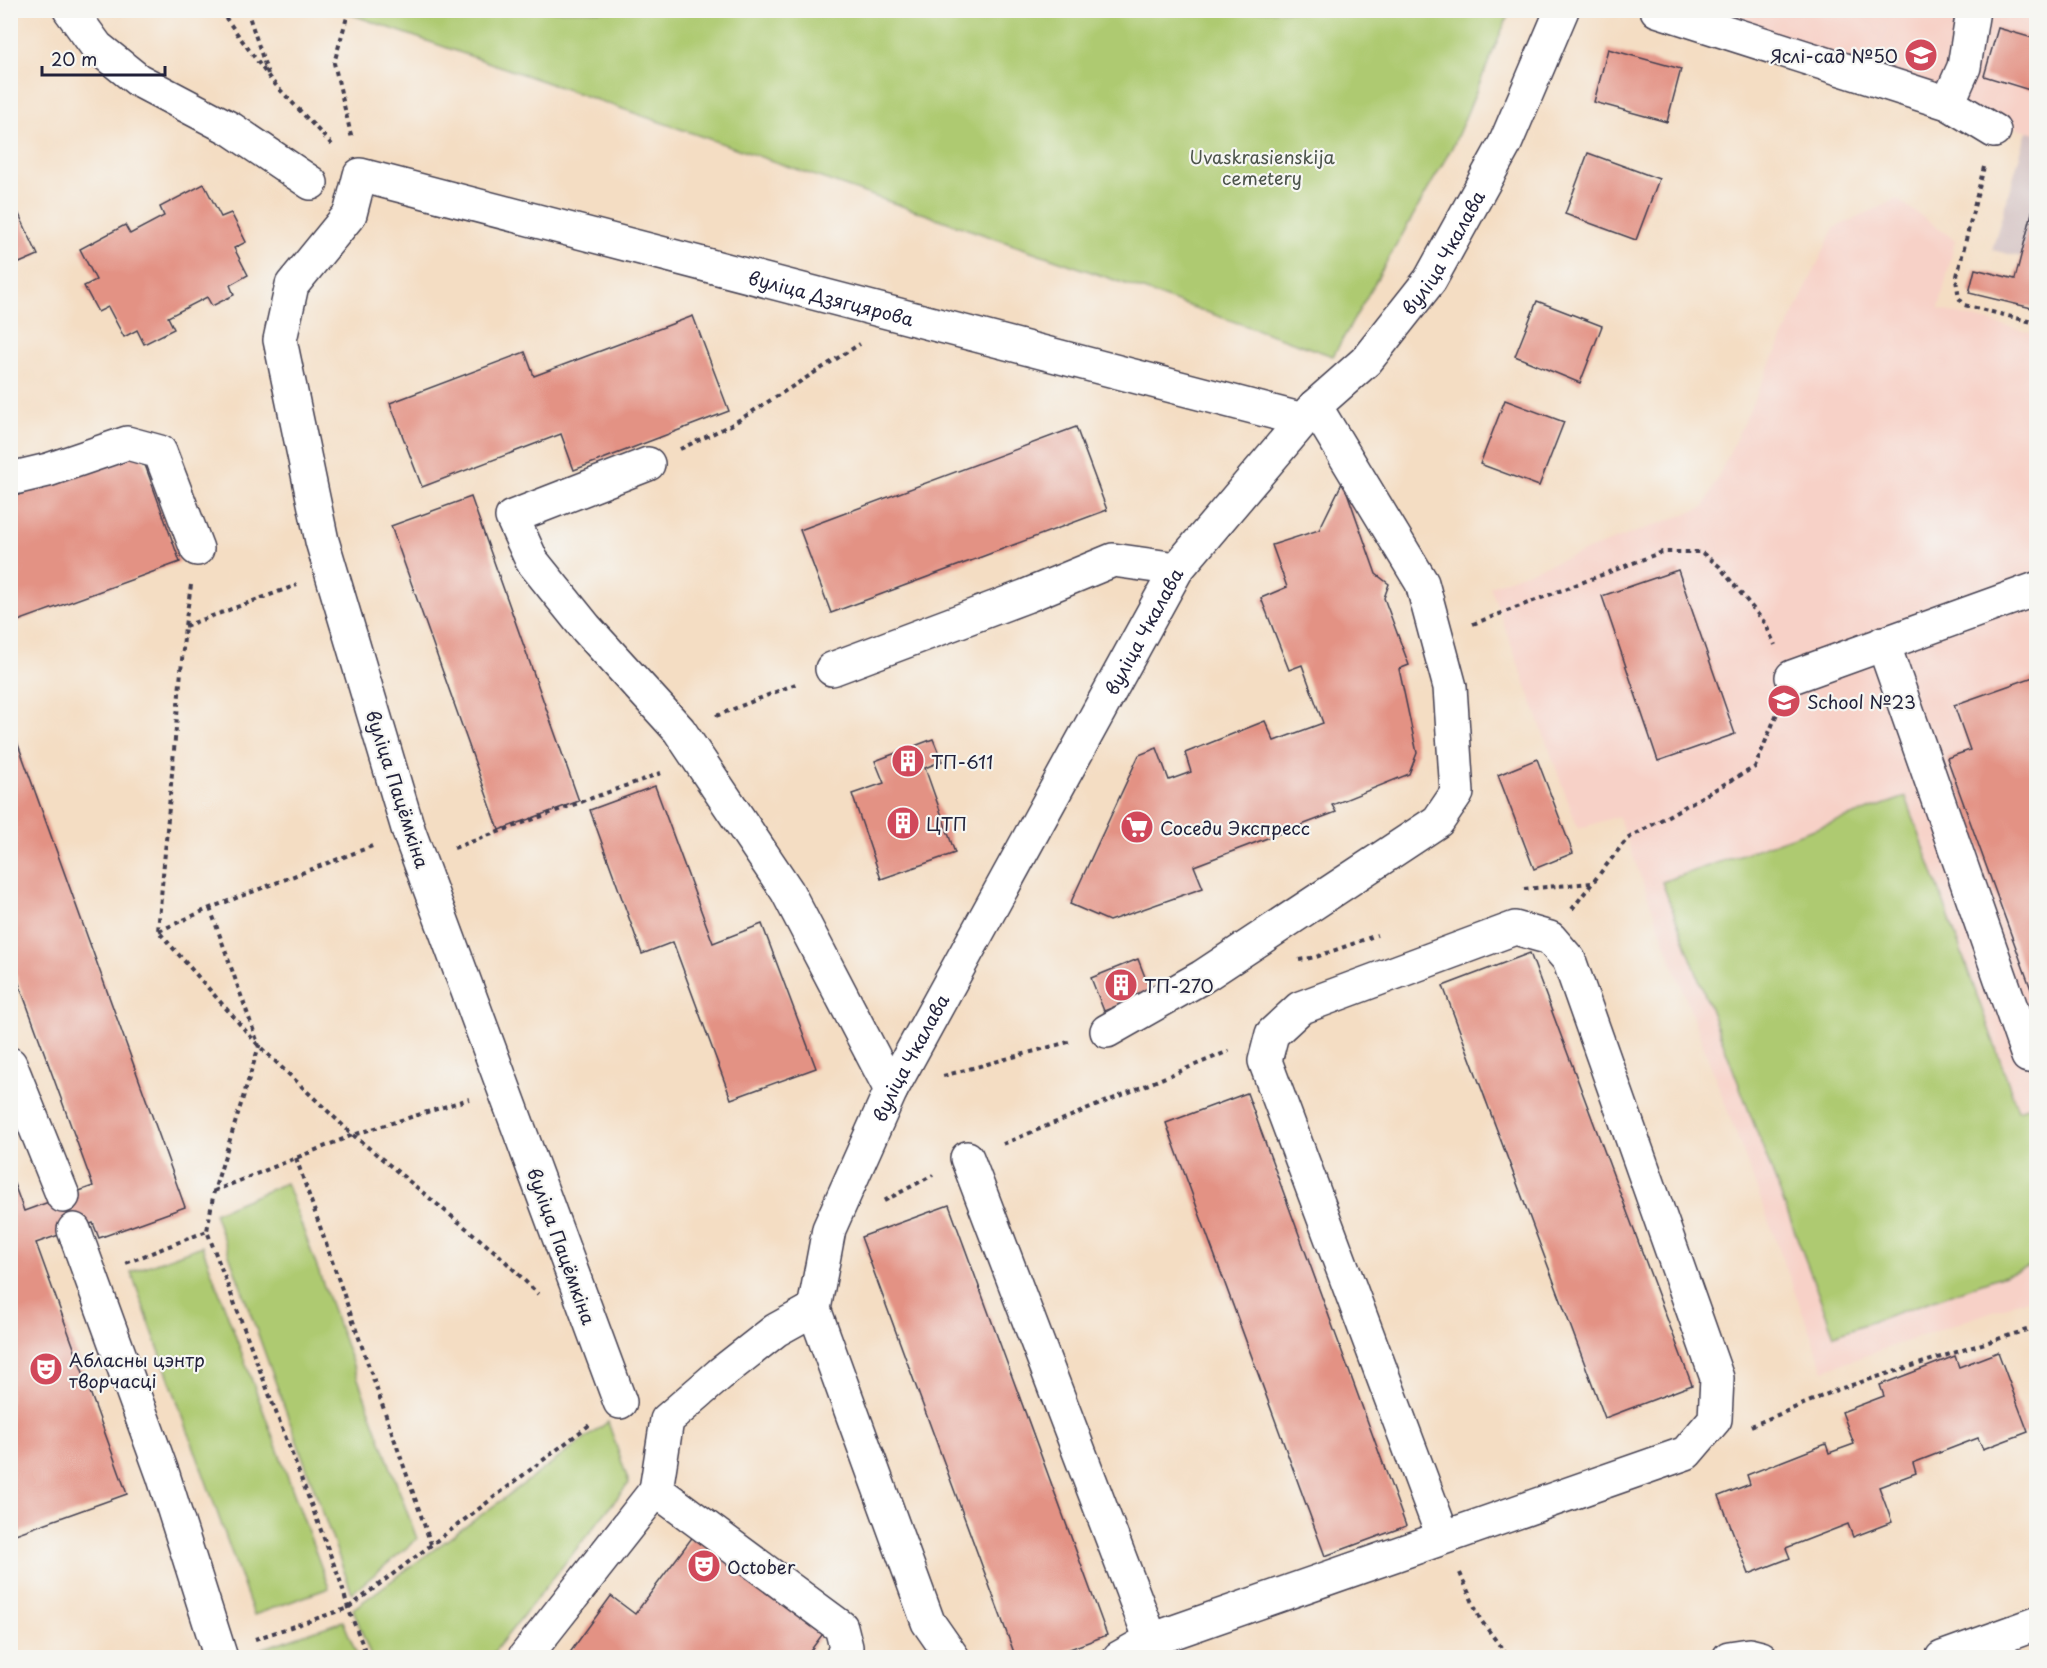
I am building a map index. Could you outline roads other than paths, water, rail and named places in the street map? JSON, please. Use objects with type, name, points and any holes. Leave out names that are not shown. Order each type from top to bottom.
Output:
[{"type":"street","points":[[70,10],[97,47],[138,80],[231,129],[311,183]]},
{"type":"street","name":"вуліца Чкалава","points":[[814,1309],[829,1229],[891,1090],[1178,569],[1309,413],[1366,361],[1430,280],[1505,144],[1562,10]]},
{"type":"street","points":[[1657,10],[1948,103],[1994,131]]},
{"type":"street","points":[[1948,103],[1964,68],[1972,10]]},
{"type":"street","name":"вуліца Дзягцярова","points":[[360,175],[904,316],[1309,413]]},
{"type":"street","name":"вуліца Пацёмкіна","points":[[360,175],[350,214],[292,285],[280,340],[322,540],[414,846],[620,1402]]},
{"type":"street","points":[[1107,1031],[1202,977],[1438,821],[1457,793],[1450,687],[1422,582],[1309,413]]},
{"type":"street","points":[[10,479],[48,470],[127,443],[160,452],[197,549]]},
{"type":"street","points":[[648,464],[512,517],[532,561],[586,628],[679,730],[787,891],[891,1090]]},
{"type":"street","points":[[832,669],[1026,596],[1113,560],[1178,569]]},
{"type":"street","points":[[1792,677],[2037,588]]},
{"type":"street","points":[[1883,643],[2028,1056],[2037,1053]]},
{"type":"street","points":[[1119,1658],[1151,1640],[1686,1453],[1715,1419],[1717,1378],[1569,960],[1550,938],[1515,928],[1300,1008],[1272,1034],[1265,1061],[1443,1537]]},
{"type":"street","points":[[10,1064],[20,1120],[63,1197]]},
{"type":"street","points":[[967,1158],[1151,1640]]},
{"type":"street","points":[[74,1230],[163,1475],[221,1658]]},
{"type":"street","points":[[524,1658],[656,1490],[667,1420],[776,1330],[814,1309],[928,1623],[953,1658]]},
{"type":"street","points":[[656,1490],[841,1628],[846,1647],[842,1658]]},
{"type":"street","points":[[1942,1658],[2037,1624]]},
{"type":"street","points":[[1729,1658],[1749,1655],[1761,1658]]},
{"type":"place","name":"Яслі-сад №50","points":[[1921,55]]},
{"type":"place","name":"School №23","points":[[1784,701]]},
{"type":"place","name":"ТП-611","points":[[908,761]]},
{"type":"place","name":"ЦТП","points":[[903,823]]},
{"type":"place","name":"Соседи Экспресс","points":[[1137,827]]},
{"type":"place","name":"ТП-270","points":[[1121,985]]},
{"type":"place","name":"Абласны цэнтр творчасці","points":[[46,1369]]},
{"type":"place","name":"October","points":[[704,1566]]},
{"type":"park label","name":"Uvaskrasienskija cemetery","points":[[1262,166]]}]
